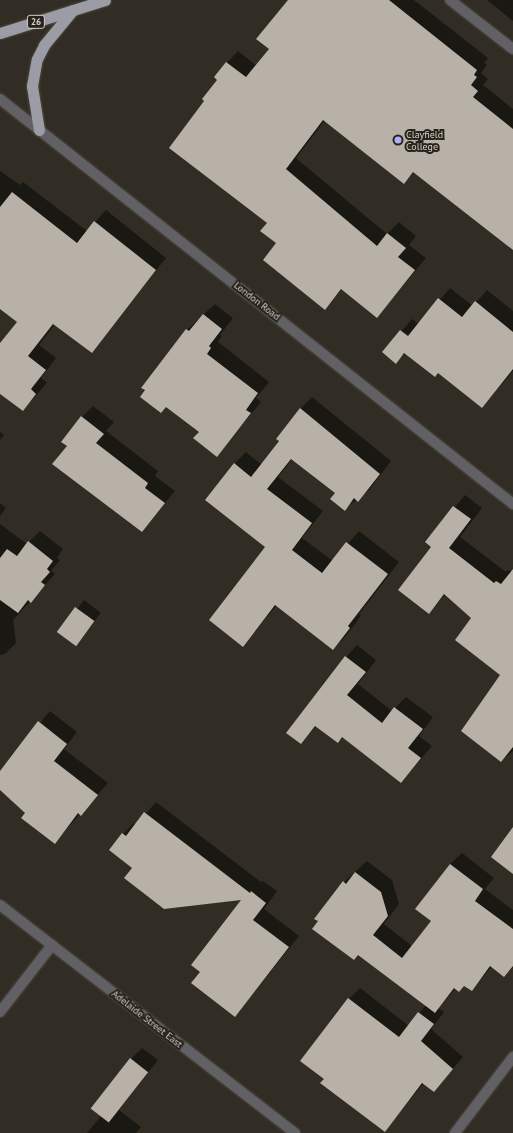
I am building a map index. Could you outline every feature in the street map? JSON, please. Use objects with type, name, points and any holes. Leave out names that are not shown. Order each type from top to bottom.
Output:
[{"type":"highway","name":"26","points":[[0,33],[105,0]]},
{"type":"highway","points":[[39,130],[32,86],[37,59],[44,45],[73,10]]},
{"type":"street","points":[[450,0],[513,49]]},
{"type":"street","name":"London Road","points":[[0,99],[513,504]]},
{"type":"street","name":"Adelaide Street East","points":[[0,905],[295,1133]]},
{"type":"street","points":[[0,1012],[52,945]]},
{"type":"street","points":[[455,1133],[513,1057]]},
{"type":"building","points":[[288,0],[389,0],[477,70],[474,75],[477,77],[471,85],[478,91],[473,97],[513,129],[513,250],[413,172],[404,184],[323,120],[286,169],[377,246],[387,233],[406,248],[398,257],[415,270],[377,318],[341,289],[325,310],[263,260],[276,243],[260,231],[267,223],[169,148],[204,101],[202,99],[217,80],[214,77],[226,62],[246,77],[269,49],[256,39]]},
{"type":"building","points":[[12,192],[77,243],[94,221],[156,270],[92,353],[53,324],[28,356],[46,370],[31,389],[36,394],[23,411],[0,394],[0,343],[17,322],[0,309],[0,207]]},
{"type":"building","points":[[438,298],[462,317],[475,301],[513,332],[513,369],[482,408],[438,373],[435,377],[404,353],[396,364],[382,352],[400,330],[408,336]]},
{"type":"building","points":[[203,314],[222,329],[209,346],[211,348],[207,354],[258,393],[246,410],[251,413],[217,457],[193,438],[199,432],[166,407],[161,413],[140,397],[145,390],[141,388],[186,329],[189,331]]},
{"type":"building","points":[[300,408],[380,474],[358,502],[354,498],[345,511],[330,499],[335,493],[291,459],[267,489],[312,523],[292,550],[322,573],[346,542],[388,574],[348,626],[350,628],[333,650],[275,605],[243,647],[209,620],[265,547],[205,500],[234,463],[251,477],[279,441],[276,439]]},
{"type":"building","points":[[81,416],[104,434],[96,443],[148,483],[145,488],[165,503],[142,532],[52,464],[67,446],[61,442]]},
{"type":"building","points":[[453,506],[471,519],[449,548],[494,583],[496,581],[501,584],[513,569],[513,747],[501,762],[461,731],[500,675],[455,640],[471,618],[444,594],[429,614],[398,590],[431,547],[425,542]]},
{"type":"building","points":[[28,541],[53,561],[47,569],[50,572],[41,582],[45,585],[31,603],[28,600],[18,613],[0,600],[0,558],[7,549],[17,556]]},
{"type":"building","points":[[75,607],[94,621],[76,646],[57,632]]},
{"type":"building","points":[[345,656],[366,672],[347,695],[382,723],[394,707],[423,729],[408,748],[421,758],[401,783],[342,737],[338,743],[315,726],[301,744],[286,733]]},
{"type":"building","points":[[38,721],[67,744],[54,761],[98,795],[81,816],[78,813],[55,844],[21,818],[25,813],[0,790],[0,771]]},
{"type":"building","points":[[144,812],[250,893],[251,891],[266,903],[253,920],[289,947],[235,1017],[191,983],[200,972],[191,965],[241,900],[164,909],[124,878],[132,868],[109,850],[122,833],[126,836]]},
{"type":"building","points":[[513,827],[513,874],[491,857]]},
{"type":"building","points":[[450,864],[483,889],[475,901],[513,929],[513,966],[504,977],[490,966],[472,991],[464,986],[459,992],[454,988],[435,1013],[358,955],[354,960],[312,929],[318,921],[314,919],[343,881],[346,884],[355,872],[381,892],[388,916],[373,935],[402,958],[431,921],[415,909]]},
{"type":"building","points":[[348,998],[399,1037],[418,1012],[434,1024],[421,1041],[453,1069],[434,1092],[422,1083],[385,1132],[320,1083],[324,1079],[300,1061]]},
{"type":"building","points":[[130,1058],[148,1072],[109,1123],[91,1108]]},
{"type":"place","name":"Clayfield College","points":[[398,140]]}]
